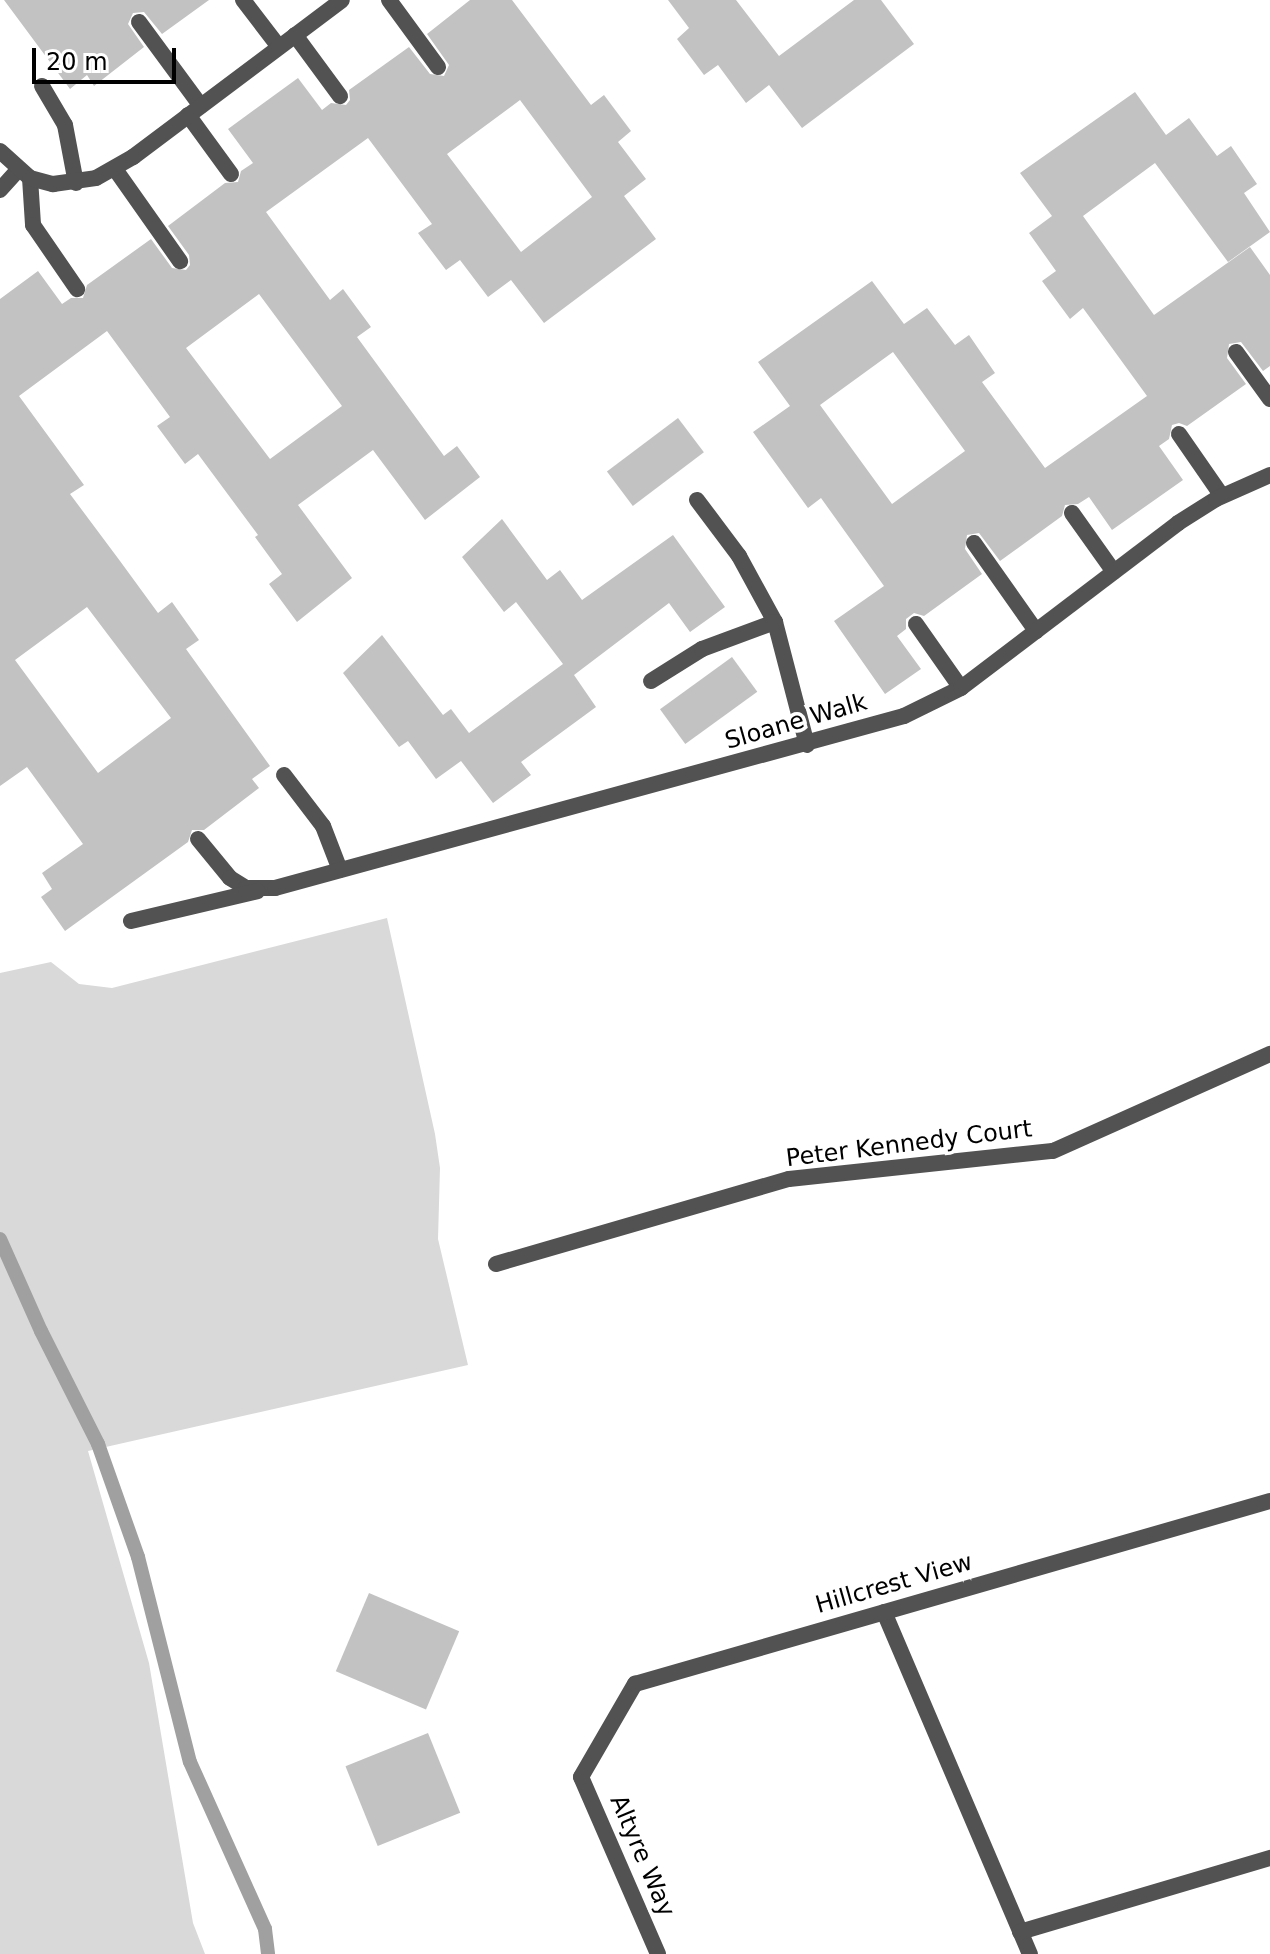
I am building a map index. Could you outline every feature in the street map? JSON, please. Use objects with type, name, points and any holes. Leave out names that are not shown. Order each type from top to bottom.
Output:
[{"type":"street","points":[[243,0],[279,47]]},
{"type":"street","points":[[0,151],[24,174],[53,184],[76,183],[115,169],[342,0]]},
{"type":"street","points":[[389,0],[438,67]]},
{"type":"street","points":[[139,22],[231,174]]},
{"type":"street","points":[[295,35],[340,96]]},
{"type":"street","points":[[42,86],[65,125],[76,183]]},
{"type":"street","points":[[115,169],[180,261]]},
{"type":"street","points":[[0,190],[24,174]]},
{"type":"street","points":[[24,174],[33,225],[77,289]]},
{"type":"street","points":[[1236,352],[1270,399]]},
{"type":"street","points":[[1179,434],[1222,496]]},
{"type":"street","name":"Sloane Walk","points":[[131,921],[275,888],[904,716],[961,688],[1178,523],[1222,496],[1270,475]]},
{"type":"street","points":[[697,500],[739,556],[775,622],[807,745]]},
{"type":"street","points":[[1072,513],[1114,572]]},
{"type":"street","points":[[974,543],[1036,631]]},
{"type":"street","points":[[651,681],[702,649],[775,622]]},
{"type":"street","points":[[916,624],[961,688]]},
{"type":"street","points":[[284,775],[323,826],[340,870]]},
{"type":"street","name":"Sloane Walk","points":[[198,839],[230,878],[246,888],[275,888]]},
{"type":"street","name":"Peter Kennedy Court","points":[[496,1264],[789,1179],[1053,1151],[1270,1054]]},
{"type":"street","name":"Hillcrest View","points":[[581,1777],[635,1684],[1270,1501]]},
{"type":"street","points":[[884,1612],[1030,1954]]},
{"type":"street","name":"Altyre Way","points":[[581,1777],[658,1954]]},
{"type":"street","points":[[1020,1932],[1270,1858]]},
{"type":"shaded area","points":[[387,918],[435,1134],[440,1168],[438,1239],[468,1365],[88,1451],[149,1663],[193,1923],[205,1954],[0,1954],[0,973],[51,962],[79,984],[112,988]]},
{"type":"building","points":[[4,0],[209,0],[162,34],[144,12],[133,13],[128,24],[144,47],[94,86],[87,75],[70,89]]},
{"type":"building","points":[[470,0],[512,0],[591,105],[604,95],[631,131],[618,142],[646,179],[624,196],[656,239],[544,323],[511,280],[488,297],[460,260],[446,270],[418,233],[432,224],[368,138],[266,212],[330,300],[343,289],[371,327],[357,337],[444,456],[457,446],[480,477],[425,520],[373,450],[298,505],[352,578],[297,622],[269,584],[282,574],[255,537],[258,535],[198,454],[185,464],[157,426],[170,417],[107,331],[19,396],[84,485],[70,494],[158,613],[172,602],[199,640],[186,649],[270,766],[252,779],[259,788],[204,830],[192,830],[188,842],[65,931],[41,897],[52,889],[42,873],[83,844],[27,767],[0,786],[0,299],[38,271],[62,304],[71,298],[83,298],[87,285],[151,239],[172,268],[186,270],[190,265],[189,255],[168,226],[225,183],[238,182],[241,171],[253,163],[228,129],[298,78],[322,110],[331,103],[346,105],[350,100],[349,90],[409,47],[430,74],[444,76],[449,65],[427,34]],"holes":[[[520,100],[592,197],[521,252],[447,154]],[[259,294],[342,406],[270,459],[186,348]],[[87,607],[171,718],[98,773],[15,660]]]},
{"type":"building","points":[[668,0],[736,0],[779,56],[854,0],[881,0],[914,44],[802,128],[769,85],[746,103],[718,65],[704,75],[677,39],[689,28]]},
{"type":"building","points":[[1135,92],[1166,135],[1189,118],[1217,156],[1231,146],[1257,184],[1244,193],[1270,232],[1228,262],[1155,163],[1083,216],[1154,315],[1250,247],[1270,275],[1270,366],[1263,371],[1241,342],[1229,344],[1227,358],[1246,384],[1187,426],[1179,423],[1172,425],[1169,439],[1159,446],[1183,480],[1112,530],[1089,497],[1078,504],[1065,505],[1062,516],[1000,561],[979,533],[967,535],[965,549],[982,574],[924,616],[914,613],[906,619],[906,629],[897,636],[921,669],[885,694],[834,621],[884,586],[821,498],[808,508],[753,432],[790,406],[758,362],[872,281],[904,324],[927,308],[955,345],[969,335],[995,373],[982,382],[1045,468],[1147,396],[1083,308],[1070,319],[1042,281],[1056,271],[1029,233],[1052,216],[1020,173]],"holes":[[[893,352],[965,451],[892,504],[820,405]]]},
{"type":"building","points":[[678,418],[704,452],[633,506],[607,472]]},
{"type":"building","points":[[502,519],[547,580],[560,570],[582,600],[673,535],[725,607],[690,632],[669,603],[574,675],[596,707],[521,762],[531,775],[493,803],[461,761],[436,779],[408,741],[399,747],[343,673],[382,635],[443,715],[451,709],[469,733],[563,664],[516,602],[504,612],[462,557]]},
{"type":"building","points":[[732,657],[757,692],[685,744],[660,709]]},
{"type":"building","points":[[369,1593],[459,1631],[426,1710],[336,1671]]},
{"type":"building","points":[[428,1733],[460,1813],[378,1846],[345,1766]]},
{"type":"waterway","points":[[0,1239],[41,1331],[98,1444],[138,1557],[190,1762],[265,1929],[268,1954]]}]
